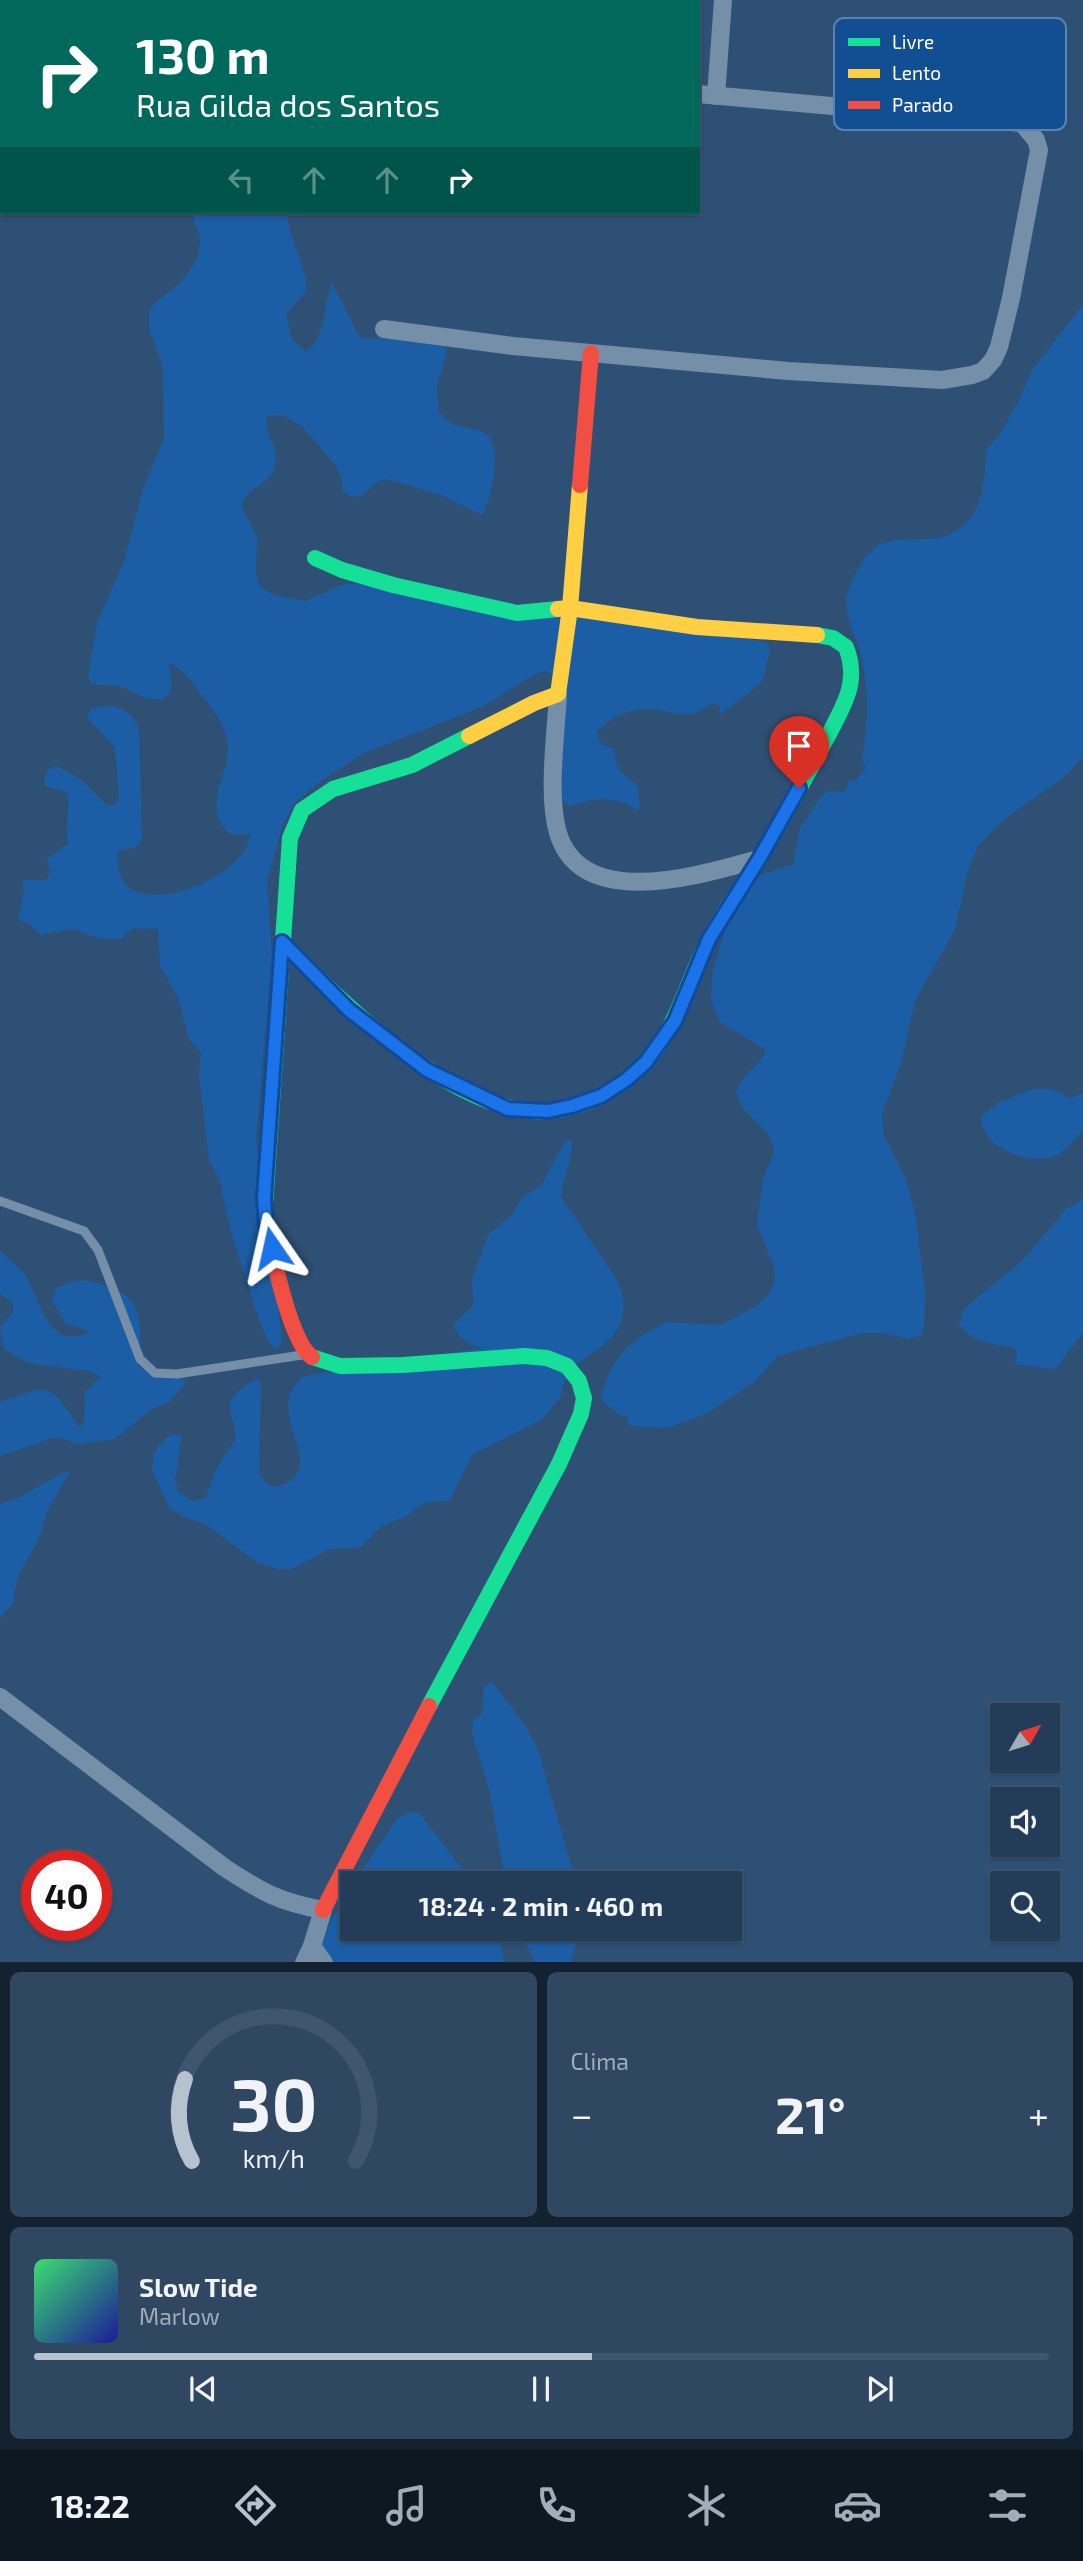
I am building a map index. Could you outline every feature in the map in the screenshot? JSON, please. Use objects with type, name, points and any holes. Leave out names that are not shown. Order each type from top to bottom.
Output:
[{"type":"street","points":[[723,0],[707,95],[834,106]]},
{"type":"street","points":[[384,329],[513,346],[788,371],[942,380],[984,371],[993,360],[1012,298],[1039,150],[1036,139],[1028,130]]},
{"type":"street","points":[[591,353],[570,608],[558,694],[554,767],[558,833],[578,865],[595,875],[646,882],[681,879],[759,859]]},
{"type":"street","points":[[282,942],[349,1010],[427,1070],[508,1109],[548,1111],[601,1096],[626,1080],[646,1062],[675,1021],[709,939],[759,859],[846,698],[853,676],[846,647],[833,638],[697,626],[570,608],[517,613],[375,580],[315,558]]},
{"type":"street","points":[[304,1962],[323,1910],[559,1464],[581,1414],[584,1398],[579,1381],[567,1366],[558,1360],[524,1356],[404,1365],[340,1366],[325,1364],[307,1354],[298,1341],[266,1224],[264,1198],[290,838],[302,810],[333,789],[412,765],[534,703],[558,694]]},
{"type":"street","points":[[0,1697],[225,1868],[263,1893],[292,1905],[323,1910]]},
{"type":"street","points":[[312,1946],[324,1962]]},
{"type":"lane","points":[[0,1201],[84,1231],[98,1250],[140,1359],[155,1373],[177,1374],[307,1354]]},
{"type":"shaded area","points":[[192,214],[287,214],[306,284],[302,296],[287,312],[293,340],[307,351],[313,345],[321,329],[332,283],[360,338],[424,339],[443,344],[447,352],[437,385],[438,411],[451,423],[487,435],[494,451],[492,486],[482,515],[441,495],[386,479],[375,483],[363,495],[352,497],[343,492],[336,466],[302,426],[282,415],[267,416],[266,424],[276,454],[274,469],[267,479],[248,494],[241,505],[257,537],[256,573],[260,587],[277,596],[305,601],[341,585],[358,583],[767,642],[770,651],[762,682],[721,714],[719,705],[711,703],[691,714],[641,709],[621,715],[598,730],[601,743],[614,749],[617,768],[638,787],[640,808],[637,810],[621,802],[605,799],[570,806],[563,801],[558,787],[556,677],[546,671],[535,674],[482,707],[364,753],[318,783],[294,804],[283,824],[267,881],[272,955],[256,1139],[281,1331],[281,1345],[276,1349],[268,1341],[257,1314],[231,1231],[219,1178],[209,1160],[199,1075],[201,1052],[189,1039],[178,998],[160,966],[158,929],[133,928],[121,939],[102,939],[73,929],[41,935],[28,923],[18,920],[24,892],[23,880],[46,880],[50,873],[47,859],[68,843],[67,793],[45,786],[44,778],[49,769],[57,766],[80,779],[106,805],[114,805],[119,798],[115,747],[87,718],[90,710],[98,707],[112,706],[126,711],[139,730],[142,839],[136,848],[123,849],[117,854],[120,874],[126,885],[140,893],[157,895],[198,885],[234,863],[245,849],[250,835],[229,834],[220,821],[217,797],[227,761],[226,735],[211,708],[183,672],[169,663],[170,690],[167,696],[155,700],[122,687],[94,684],[88,677],[97,623],[124,561],[143,489],[164,438],[163,368],[149,328],[149,311],[181,282],[197,259],[201,239]]},
{"type":"shaded area","points":[[1083,305],[1083,757],[1064,777],[1007,817],[979,844],[968,870],[955,929],[915,1001],[901,1063],[882,1114],[884,1135],[906,1179],[915,1213],[925,1292],[924,1326],[921,1335],[909,1339],[883,1333],[861,1333],[778,1356],[752,1384],[707,1413],[668,1428],[630,1426],[627,1421],[629,1415],[620,1416],[600,1398],[609,1373],[622,1352],[643,1335],[667,1322],[721,1325],[756,1306],[769,1294],[775,1280],[774,1267],[757,1224],[763,1179],[774,1146],[767,1133],[742,1107],[736,1093],[742,1080],[766,1050],[720,1022],[711,1000],[712,974],[730,913],[751,878],[793,864],[800,828],[822,795],[831,791],[845,792],[850,780],[855,781],[866,768],[862,759],[866,684],[862,659],[847,613],[847,593],[851,583],[863,562],[879,545],[896,540],[944,536],[958,530],[968,521],[981,496],[986,450],[999,436],[1032,370]]},
{"type":"shaded area","points":[[1032,1089],[1052,1089],[1070,1098],[1083,1093],[1083,1129],[1067,1148],[1055,1156],[1020,1156],[997,1145],[988,1137],[983,1127],[981,1116],[1000,1102]]},
{"type":"shaded area","points":[[568,1139],[572,1141],[572,1148],[561,1197],[616,1278],[624,1310],[621,1322],[605,1343],[568,1369],[560,1398],[541,1420],[472,1455],[450,1500],[425,1503],[404,1517],[382,1526],[361,1547],[329,1549],[292,1569],[276,1569],[257,1562],[205,1524],[170,1509],[152,1470],[153,1457],[159,1444],[170,1435],[182,1435],[175,1479],[179,1493],[194,1501],[206,1498],[216,1469],[236,1438],[229,1403],[245,1385],[259,1379],[261,1384],[259,1473],[266,1483],[276,1487],[290,1481],[299,1470],[300,1458],[288,1403],[292,1389],[304,1376],[483,1348],[461,1338],[454,1325],[473,1306],[472,1279],[488,1235],[512,1215],[522,1198],[542,1184]]},
{"type":"shaded area","points":[[1083,1199],[1083,1333],[1055,1369],[1014,1364],[1017,1357],[1016,1348],[984,1342],[965,1331],[959,1324],[964,1309],[1023,1260],[1066,1209]]},
{"type":"shaded area","points":[[0,1251],[24,1274],[46,1319],[62,1335],[73,1337],[88,1333],[66,1324],[52,1301],[56,1288],[84,1280],[126,1295],[138,1315],[138,1366],[148,1372],[182,1377],[186,1383],[169,1402],[150,1410],[115,1439],[79,1444],[56,1437],[0,1456],[0,1402],[30,1392],[48,1391],[62,1402],[80,1428],[84,1421],[85,1392],[101,1377],[89,1371],[28,1363],[4,1349],[0,1328],[13,1311],[13,1304],[0,1293]]},
{"type":"shaded area","points":[[64,1472],[70,1472],[49,1507],[38,1540],[18,1575],[13,1603],[0,1618],[0,1504],[20,1497]]},
{"type":"shaded area","points":[[492,1682],[526,1726],[539,1753],[573,1871],[504,1871],[488,1785],[472,1734],[473,1719],[482,1714],[484,1687]]},
{"type":"shaded area","points":[[409,1812],[419,1813],[464,1871],[361,1871],[397,1819]]},
{"type":"shaded area","points":[[340,1906],[340,1941],[500,1941],[504,1962],[334,1962],[321,1944],[322,1937]]},
{"type":"shaded area","points":[[525,1941],[576,1941],[571,1962],[535,1962]]},
{"type":"traffic: fast","points":[[315,558],[342,570],[393,585],[517,613],[558,609]]},
{"type":"traffic: fast","points":[[282,942],[368,1024],[403,1052],[440,1077],[476,1096],[512,1108],[547,1111],[588,1102],[613,1089],[645,1063],[666,1034],[710,937],[777,829],[841,710],[851,682],[848,653],[846,647],[833,638],[817,635]]},
{"type":"traffic: fast","points":[[265,1205],[290,838],[302,810],[333,789],[412,765],[469,736]]},
{"type":"traffic: fast","points":[[312,1357],[340,1366],[403,1365],[524,1356],[547,1358],[567,1366],[579,1381],[584,1398],[581,1414],[559,1464],[429,1706]]},
{"type":"traffic: slow","points":[[469,736],[534,703],[558,694],[570,608],[580,485]]},
{"type":"traffic: slow","points":[[558,609],[570,608],[697,627],[817,635]]},
{"type":"traffic: jam","points":[[580,485],[591,353]]},
{"type":"traffic: jam","points":[[265,1205],[275,1262],[288,1310],[303,1348],[312,1357]]},
{"type":"traffic: jam","points":[[323,1910],[429,1706]]},
{"type":"route","points":[[272,1248],[266,1224],[264,1198],[282,942],[349,1010],[427,1070],[508,1109],[529,1112],[572,1106],[601,1096],[626,1080],[646,1062],[675,1021],[709,939],[799,788]]}]
